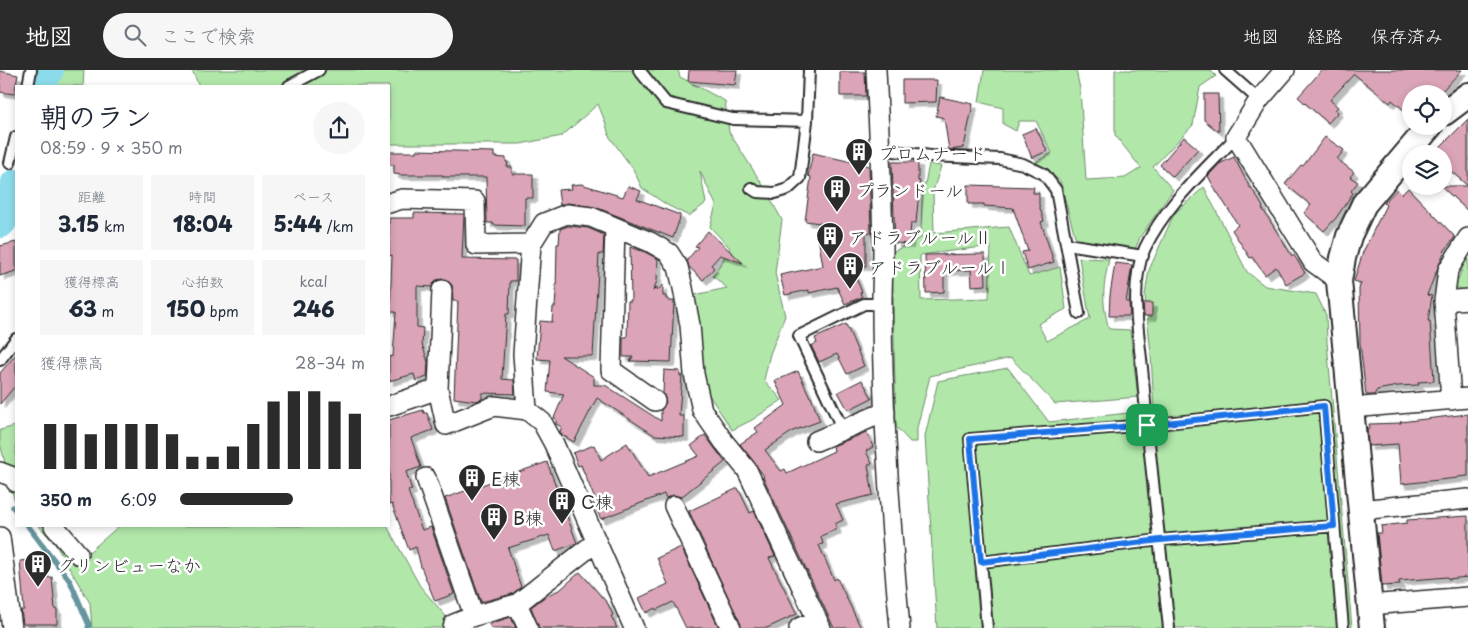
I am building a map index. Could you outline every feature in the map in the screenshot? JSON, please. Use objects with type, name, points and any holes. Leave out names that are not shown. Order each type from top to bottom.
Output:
[{"type":"street","points":[[876,70],[883,247],[882,304],[885,412],[892,538],[900,628]]},
{"type":"street","points":[[1286,70],[1259,100],[1236,137],[1313,262],[1339,281]]},
{"type":"street","points":[[1422,135],[1364,204],[1349,236],[1342,258],[1339,281],[1370,617],[1468,597]]},
{"type":"street","points":[[390,203],[402,200],[475,201],[476,245],[531,244]]},
{"type":"street","points":[[527,410],[523,354],[531,244],[544,223],[567,214],[591,217],[650,242],[669,253],[678,267],[690,325],[694,374],[702,410],[724,442],[747,470],[819,624],[799,628]]},
{"type":"street","points":[[615,228],[611,370],[655,401]]},
{"type":"street","points":[[1351,408],[1460,399],[1444,301],[1448,270],[1468,238]]},
{"type":"street","points":[[442,290],[438,389],[446,425],[494,406],[527,410],[542,422],[554,444],[634,628]]},
{"type":"street","points":[[1444,301],[1468,299]]},
{"type":"street","points":[[390,406],[438,389]]},
{"type":"street","points":[[816,441],[885,412]]},
{"type":"street","points":[[0,472],[12,477],[15,481]]},
{"type":"street","points":[[426,478],[474,616]]},
{"type":"street","points":[[1360,510],[1468,499]]},
{"type":"street","points":[[674,506],[730,628]]},
{"type":"street","points":[[55,527],[78,554]]},
{"type":"street","points":[[0,538],[12,628]]},
{"type":"street","points":[[453,628],[454,624],[474,616],[517,604],[596,542]]},
{"type":"street","points":[[517,604],[528,628]]},
{"type":"lane","points":[[28,85],[31,70]]},
{"type":"lane","points":[[291,85],[319,70]]},
{"type":"lane","points":[[640,70],[666,103],[733,119],[808,121]]},
{"type":"lane","points":[[752,188],[757,192],[775,193],[788,189],[800,178],[808,121],[809,70]]},
{"type":"lane","points":[[1225,70],[1259,100]]},
{"type":"lane","points":[[1170,628],[1147,425],[1137,303],[1137,274],[1143,256],[1162,218],[1184,191],[1236,137]]},
{"type":"lane","points":[[10,163],[15,141]]},
{"type":"lane","points":[[880,149],[930,156],[1000,160],[1023,164],[1044,174],[1056,190],[1079,313]]},
{"type":"lane","points":[[1067,244],[1143,256]]},
{"type":"lane","points":[[843,430],[799,336],[864,304],[882,304]]},
{"type":"lane","points":[[0,360],[15,340]]},
{"type":"lane","points":[[987,628],[970,439],[1147,425],[1324,406],[1343,628]]},
{"type":"lane","points":[[981,562],[1160,540],[1334,526]]},
{"type":"green space","points":[[41,70],[84,70],[83,85],[34,85]]},
{"type":"green space","points":[[192,70],[678,70],[680,77],[725,101],[729,132],[764,187],[782,220],[775,273],[785,316],[770,354],[764,380],[782,400],[752,420],[732,430],[703,386],[690,296],[727,288],[713,276],[730,248],[710,227],[716,205],[700,171],[706,203],[689,216],[667,205],[642,188],[633,169],[609,136],[598,104],[562,136],[520,144],[390,144],[390,85],[199,85]]},
{"type":"green space","points":[[984,70],[1076,70],[1080,89],[1086,180],[1125,178],[1141,168],[1115,135],[1115,70],[1210,70],[1216,76],[1200,87],[1193,125],[1153,167],[1173,190],[1140,237],[1135,250],[1076,240],[1060,181],[1036,162],[1052,153],[1036,121],[1019,121],[1016,131],[1003,124],[1003,108],[979,102]]},
{"type":"green space","points":[[929,164],[941,166],[933,191],[934,233],[1009,227],[1029,276],[1060,267],[1066,309],[1038,324],[1047,341],[1090,319],[1079,258],[1109,259],[1104,294],[1106,319],[1109,329],[1130,330],[1138,397],[1055,404],[1011,358],[930,376],[917,428],[917,442],[910,442],[896,427],[892,252],[921,238],[922,199]],"holes":[[[991,246],[989,298],[921,300],[920,255]]]},
{"type":"green space","points":[[1204,187],[1247,272],[1265,286],[1316,294],[1326,315],[1352,628],[937,628],[925,436],[938,381],[1008,368],[1049,422],[1154,410],[1145,295],[1149,270],[1174,214]]},
{"type":"green space","points":[[1468,257],[1468,291],[1464,292],[1456,286]]},
{"type":"green space","points":[[15,426],[15,500],[0,443],[0,430]]},
{"type":"green space","points":[[40,527],[67,527],[89,552],[118,527],[388,527],[420,586],[449,620],[445,628],[92,628],[90,603],[55,544]]},
{"type":"building","points":[[689,70],[737,70],[735,85],[688,81]]},
{"type":"building","points":[[1322,70],[1462,70],[1448,85],[1402,85],[1402,108],[1392,100],[1390,103],[1354,74],[1330,100],[1338,107],[1335,110],[1338,112],[1328,123],[1298,97]]},
{"type":"building","points":[[0,71],[18,75],[14,94],[0,92]]},
{"type":"building","points":[[840,72],[865,72],[866,96],[840,96]]},
{"type":"building","points":[[902,80],[937,80],[936,102],[902,103]]},
{"type":"building","points":[[1204,94],[1218,94],[1219,132],[1204,120]]},
{"type":"building","points":[[940,97],[973,104],[963,148],[949,150],[944,118],[936,116]]},
{"type":"building","points":[[1468,119],[1468,186],[1452,172],[1452,145],[1442,145]]},
{"type":"building","points":[[1036,128],[1047,151],[1032,158],[1022,134]]},
{"type":"building","points":[[1184,137],[1198,149],[1173,177],[1160,165]]},
{"type":"building","points":[[1325,137],[1344,150],[1337,159],[1354,172],[1350,177],[1358,182],[1336,218],[1324,231],[1304,213],[1311,205],[1285,184],[1301,165],[1303,166]]},
{"type":"building","points":[[416,150],[494,152],[494,157],[506,158],[506,162],[508,162],[507,167],[512,167],[512,174],[533,174],[533,198],[525,198],[525,226],[493,225],[493,223],[487,223],[486,177],[394,174],[394,165],[390,165],[390,152],[416,152]]},
{"type":"building","points":[[813,153],[869,166],[871,233],[866,232],[866,266],[851,266],[862,292],[860,293],[862,297],[845,304],[837,287],[809,293],[809,290],[785,295],[780,275],[823,266],[818,237],[820,223],[805,221],[811,177],[808,176]]},
{"type":"building","points":[[1234,157],[1262,208],[1305,273],[1286,284],[1276,267],[1265,275],[1252,257],[1250,258],[1232,230],[1238,225],[1208,176],[1219,164]]},
{"type":"building","points":[[892,162],[918,162],[918,181],[920,181],[916,223],[911,223],[909,244],[895,243]]},
{"type":"building","points":[[581,184],[623,197],[628,186],[641,191],[637,199],[680,215],[673,238],[595,207],[568,203],[560,205],[558,190],[572,189],[571,185]]},
{"type":"building","points":[[968,185],[1034,187],[1033,193],[1039,193],[1039,205],[1044,221],[1041,222],[1054,262],[1028,270],[1022,252],[1028,251],[1013,208],[968,204]]},
{"type":"building","points":[[1452,186],[1468,186],[1468,211],[1451,195]]},
{"type":"building","points":[[1397,189],[1402,195],[1415,195],[1455,237],[1445,250],[1427,295],[1432,296],[1428,321],[1430,321],[1434,381],[1418,382],[1419,385],[1377,390],[1374,395],[1366,395],[1360,343],[1359,289],[1361,283],[1354,281],[1363,252],[1386,205],[1384,203]]},
{"type":"building","points":[[414,213],[464,214],[462,259],[516,260],[516,281],[510,281],[509,314],[506,314],[502,379],[514,380],[515,394],[482,393],[482,399],[476,401],[454,398],[458,301],[453,301],[452,285],[443,279],[436,280],[432,287],[417,286],[417,327],[423,328],[422,344],[428,362],[427,377],[416,381],[414,374],[390,381],[390,357],[393,356],[396,312],[390,312],[392,255],[390,256],[390,218],[414,218]]},
{"type":"building","points":[[568,226],[588,228],[604,235],[603,254],[599,254],[593,356],[561,356],[594,377],[594,385],[605,385],[661,421],[661,410],[666,402],[663,393],[664,370],[680,371],[680,376],[682,376],[679,416],[684,416],[684,437],[654,435],[597,398],[574,442],[562,435],[560,431],[562,427],[556,424],[556,419],[554,418],[564,394],[547,392],[550,360],[537,359],[540,321],[552,322],[553,307],[555,307],[557,244],[559,244],[560,229]]},
{"type":"building","points":[[708,231],[743,263],[720,255],[711,265],[714,268],[703,280],[689,267],[687,260],[698,247],[695,246]]},
{"type":"building","points":[[15,242],[15,271],[0,276],[0,246]]},
{"type":"building","points":[[630,247],[658,259],[657,281],[653,291],[657,287],[657,291],[663,285],[663,296],[666,296],[666,299],[669,299],[669,301],[674,301],[671,362],[630,361],[633,357],[623,357],[623,337],[627,337],[628,301],[631,301]]},
{"type":"building","points":[[985,254],[986,285],[972,286],[971,270],[944,271],[944,292],[926,293],[925,255]]},
{"type":"building","points":[[1115,263],[1132,265],[1126,302],[1129,302],[1130,316],[1109,316]]},
{"type":"building","points":[[1143,303],[1152,303],[1152,316],[1144,316]]},
{"type":"building","points":[[846,324],[864,366],[847,374],[837,354],[819,362],[811,346],[817,343],[815,338]]},
{"type":"building","points":[[15,355],[15,386],[0,404],[0,373]]},
{"type":"building","points":[[798,371],[820,421],[793,431],[765,450],[781,471],[785,469],[787,473],[834,451],[833,446],[867,432],[873,447],[866,451],[872,464],[868,465],[873,495],[836,504],[843,520],[835,524],[837,529],[821,536],[823,544],[819,545],[834,580],[837,578],[861,628],[834,628],[764,476],[740,444],[758,432],[755,428],[786,405],[775,381]]},
{"type":"building","points":[[862,380],[872,398],[848,410],[838,392]]},
{"type":"building","points":[[423,410],[424,413],[427,413],[433,430],[411,438],[421,467],[406,472],[412,490],[408,491],[422,530],[431,527],[454,594],[435,601],[421,567],[416,547],[409,550],[392,504],[390,505],[390,420]]},
{"type":"building","points":[[1468,414],[1468,476],[1401,484],[1398,444],[1368,446],[1367,428],[1370,428],[1369,424],[1401,423]]},
{"type":"building","points":[[705,435],[725,462],[681,497],[674,495],[666,498],[664,494],[601,519],[593,503],[596,502],[581,465],[578,466],[573,453],[594,445],[601,460],[627,443],[648,477],[699,456],[691,446]]},
{"type":"building","points":[[547,462],[577,543],[555,551],[549,535],[508,548],[521,587],[512,594],[481,602],[445,498]]},
{"type":"building","points":[[738,488],[750,513],[754,511],[775,556],[769,558],[797,614],[767,628],[742,628],[689,511]]},
{"type":"building","points":[[1468,516],[1468,577],[1399,581],[1400,585],[1382,586],[1377,533],[1382,533],[1381,526],[1407,523],[1407,520]]},
{"type":"building","points":[[681,547],[719,628],[686,628],[673,602],[646,613],[639,598],[668,584],[657,558]]},
{"type":"building","points":[[39,559],[41,578],[52,577],[55,609],[57,609],[57,624],[23,624],[21,610],[24,610],[20,561]]},
{"type":"building","points":[[580,572],[608,604],[617,628],[539,628],[531,607],[546,596],[561,589]]},
{"type":"building","points":[[511,617],[516,628],[491,628],[489,624]]},
{"type":"waterway","points":[[39,85],[48,70]]},
{"type":"waterway","points":[[0,222],[8,211],[15,188]]},
{"type":"waterway","points":[[29,527],[70,581],[89,625],[88,628]]},
{"type":"place","name":"プロムナード","points":[[859,176]]},
{"type":"place","name":"プランドール","points":[[837,213]]},
{"type":"place","name":"アドラブルールⅡ","points":[[830,260]]},
{"type":"place","name":"アドラブルールⅠ","points":[[850,290]]},
{"type":"place","name":"E棟","points":[[472,502]]},
{"type":"place","name":"C棟","points":[[562,525]]},
{"type":"place","name":"B棟","points":[[494,541]]},
{"type":"place","name":"グリンビューなか","points":[[38,588]]},
{"type":"route","points":[[1324,406],[1334,526],[1160,540],[981,562],[970,439],[1147,425],[1324,406]]}]
